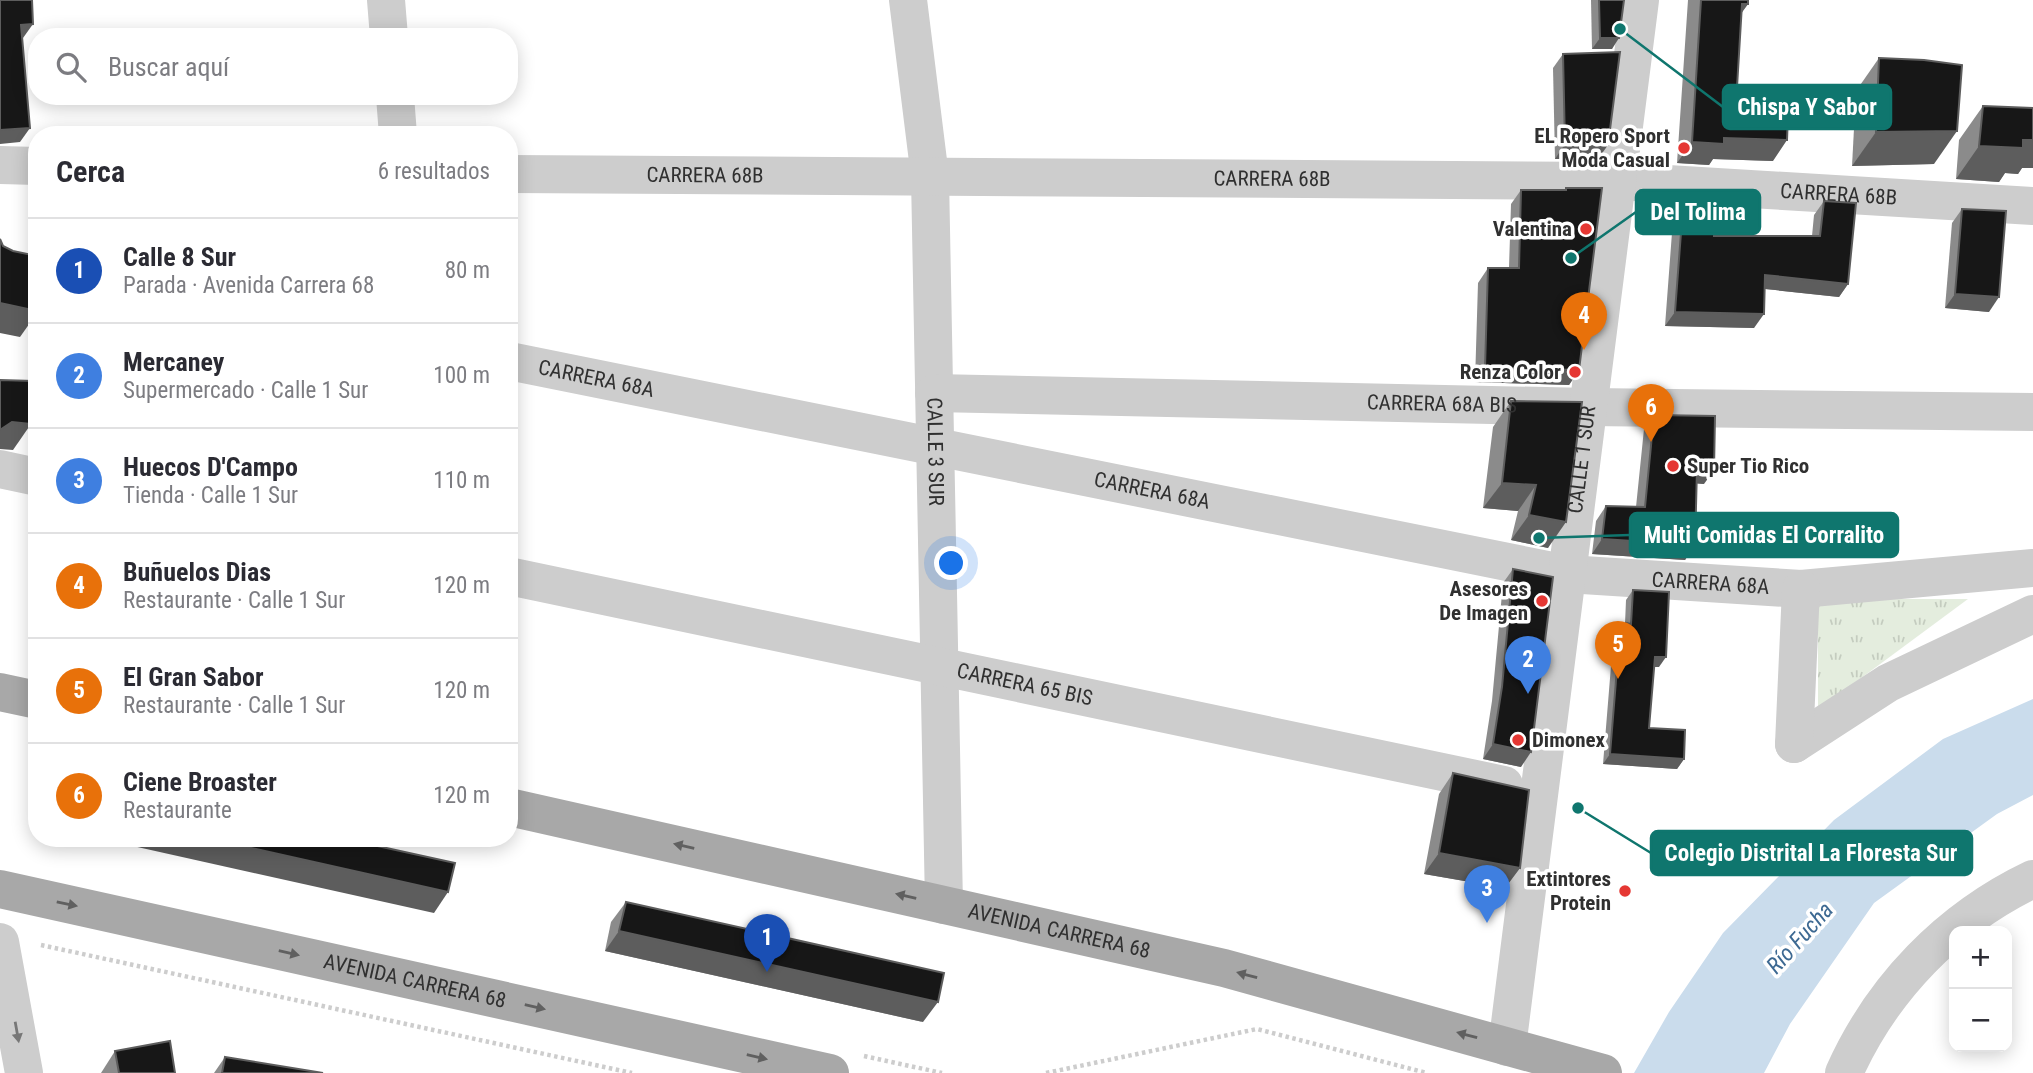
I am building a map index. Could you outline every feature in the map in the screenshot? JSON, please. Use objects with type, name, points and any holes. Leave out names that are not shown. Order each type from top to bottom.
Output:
[{"type":"main road","points":[[0,692],[28,698]]},
{"type":"main road","name":"AVENIDA CARRERA 68","points":[[518,809],[1224,968],[1604,1073]]},
{"type":"main road","name":"AVENIDA CARRERA 68","points":[[0,889],[831,1073]]},
{"type":"street","points":[[386,0],[388,28]]},
{"type":"street","name":"CALLE 3 SUR","points":[[908,0],[930,177],[944,905]]},
{"type":"street","name":"CALLE 1 SUR","points":[[1507,1046],[1640,0]]},
{"type":"street","points":[[396,105],[397,126]]},
{"type":"street","points":[[0,165],[28,166]]},
{"type":"street","name":"CARRERA 68B","points":[[518,174],[1618,181],[2033,206]]},
{"type":"street","name":"CARRERA 68A","points":[[518,363],[1567,574],[1801,589],[2033,568]]},
{"type":"street","name":"CARRERA 68A BIS","points":[[934,393],[1589,407],[2033,412]]},
{"type":"street","points":[[0,469],[28,475]]},
{"type":"street","name":"CARRERA 65 BIS","points":[[518,578],[1540,793]]},
{"type":"street","name":"CARRERA 68A","points":[[1801,589],[1794,744],[1888,683],[2033,614]]},
{"type":"street","points":[[1844,1073],[1857,1044],[1905,975],[1944,936],[1972,915],[2033,879]]},
{"type":"street","points":[[0,942],[24,1073]]},
{"type":"path","points":[[51,947],[632,1073]]},
{"type":"path","points":[[1046,1073],[1257,1029],[1427,1073]]},
{"type":"green space","points":[[1818,599],[1968,599],[1818,710]]},
{"type":"water","name":"Río Fucha","points":[[2033,699],[2033,795],[1997,814],[1874,903],[1790,1024],[1764,1073],[1634,1073],[1669,1012],[1723,933],[1834,820],[1943,739]]},
{"type":"building","points":[[0,0],[32,0],[33,24],[21,25],[30,126],[0,130]]},
{"type":"building","points":[[1599,0],[1624,0],[1619,38],[1600,38]]},
{"type":"building","points":[[1701,0],[1748,0],[1748,4],[1742,4],[1737,87],[1789,89],[1787,140],[1724,138],[1724,144],[1692,142]]},
{"type":"building","points":[[1620,52],[1608,145],[1565,144],[1563,54]]},
{"type":"building","points":[[1879,58],[1962,65],[1957,131],[1876,132]]},
{"type":"building","points":[[1983,106],[2033,108],[2033,140],[2023,140],[2023,148],[1979,146]]},
{"type":"building","points":[[1602,188],[1579,370],[1485,368],[1488,268],[1519,268],[1521,190]]},
{"type":"building","points":[[1684,193],[1716,195],[1714,236],[1820,236],[1824,201],[1856,203],[1848,284],[1765,275],[1764,314],[1675,312]]},
{"type":"building","points":[[1962,209],[2006,211],[1999,297],[1955,294]]},
{"type":"building","points":[[0,239],[3,246],[28,254],[28,309],[0,303]]},
{"type":"building","points":[[0,380],[28,381],[28,424],[12,422],[0,430]]},
{"type":"building","points":[[1511,401],[1582,402],[1566,522],[1529,515],[1536,485],[1502,483]]},
{"type":"building","points":[[1654,415],[1715,416],[1714,470],[1697,468],[1695,545],[1602,539],[1606,506],[1645,507]]},
{"type":"building","points":[[1513,569],[1553,577],[1531,752],[1493,744],[1502,687]]},
{"type":"building","points":[[1633,590],[1669,592],[1666,657],[1655,657],[1649,728],[1685,730],[1684,759],[1610,754],[1618,656],[1625,657],[1626,623],[1631,624]]},
{"type":"building","points":[[1453,773],[1529,790],[1520,868],[1439,853]]},
{"type":"building","points":[[247,847],[382,847],[455,863],[448,892]]},
{"type":"building","points":[[626,902],[944,973],[938,1002],[619,931]]},
{"type":"building","points":[[170,1041],[175,1073],[119,1073],[115,1051]]},
{"type":"building","points":[[225,1057],[323,1073],[222,1073]]},
{"type":"place","name":"Chispa Y Sabor","points":[[1620,29]]},
{"type":"place","name":"EL Ropero Sport Moda Casual","points":[[1684,148]]},
{"type":"place","name":"Valentina","points":[[1586,229]]},
{"type":"place","name":"Del Tolima","points":[[1571,258]]},
{"type":"place","name":"Buñuelos Dias","points":[[1584,350]]},
{"type":"place","name":"Renza Color","points":[[1575,372]]},
{"type":"place","name":"Ciene Broaster","points":[[1651,442]]},
{"type":"place","name":"Super Tio Rico","points":[[1673,466]]},
{"type":"place","name":"Multi Comidas El Corralito","points":[[1539,538]]},
{"type":"place","name":"Asesores De Imagen","points":[[1542,601]]},
{"type":"place","name":"El Gran Sabor","points":[[1618,679]]},
{"type":"place","name":"Mercaney","points":[[1528,694]]},
{"type":"place","name":"Dimonex","points":[[1518,740]]},
{"type":"place","name":"Colegio Distrital La Floresta Sur","points":[[1578,808]]},
{"type":"place","name":"Extintores Protein","points":[[1625,891]]},
{"type":"place","name":"Huecos D'Campo","points":[[1487,923]]},
{"type":"place","name":"Calle 8 Sur","points":[[767,972]]}]
